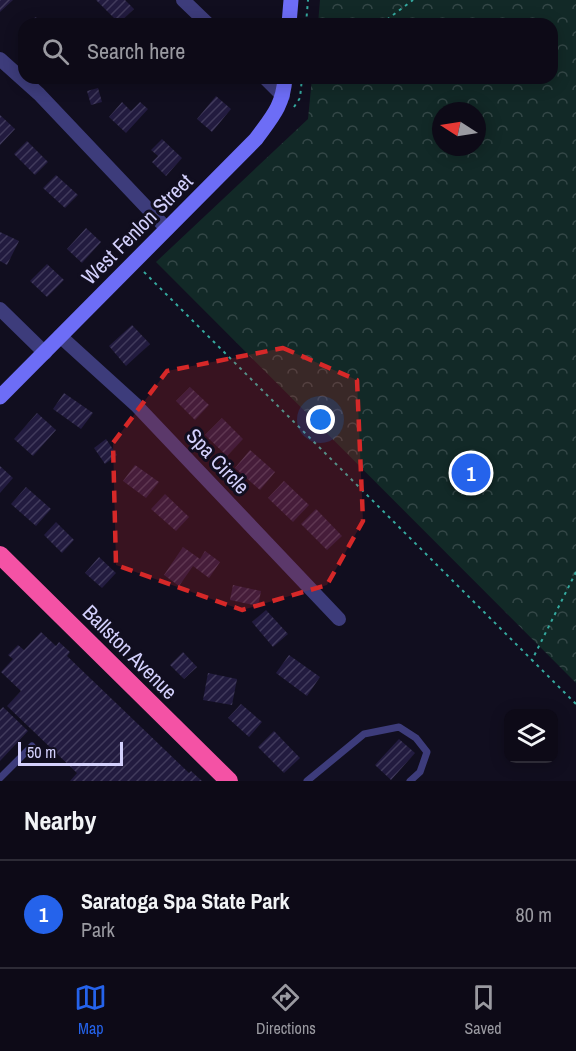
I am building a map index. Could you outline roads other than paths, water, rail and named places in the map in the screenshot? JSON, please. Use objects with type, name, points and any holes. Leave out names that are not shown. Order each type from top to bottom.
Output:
[{"type":"highway","name":"Ballston Avenue","points":[[0,555],[229,781]]},
{"type":"street","points":[[183,0],[202,18]]},
{"type":"street","points":[[290,18],[291,0]]},
{"type":"street","points":[[0,59],[18,75]]},
{"type":"street","points":[[28,84],[167,228]]},
{"type":"street","points":[[271,84],[284,96]]},
{"type":"street","name":"West Fenlon Street","points":[[0,397],[256,139],[276,112],[284,96],[285,84]]},
{"type":"street","points":[[0,309],[45,353]]},
{"type":"street","name":"Spa Circle","points":[[60,336],[136,405],[339,620]]},
{"type":"lane","points":[[307,781],[364,734],[399,727],[416,738],[427,752],[420,772],[410,781]]},
{"type":"lane","points":[[0,778],[32,746]]},
{"type":"place","name":"Saratoga Spa State Park","points":[[471,473]]}]
